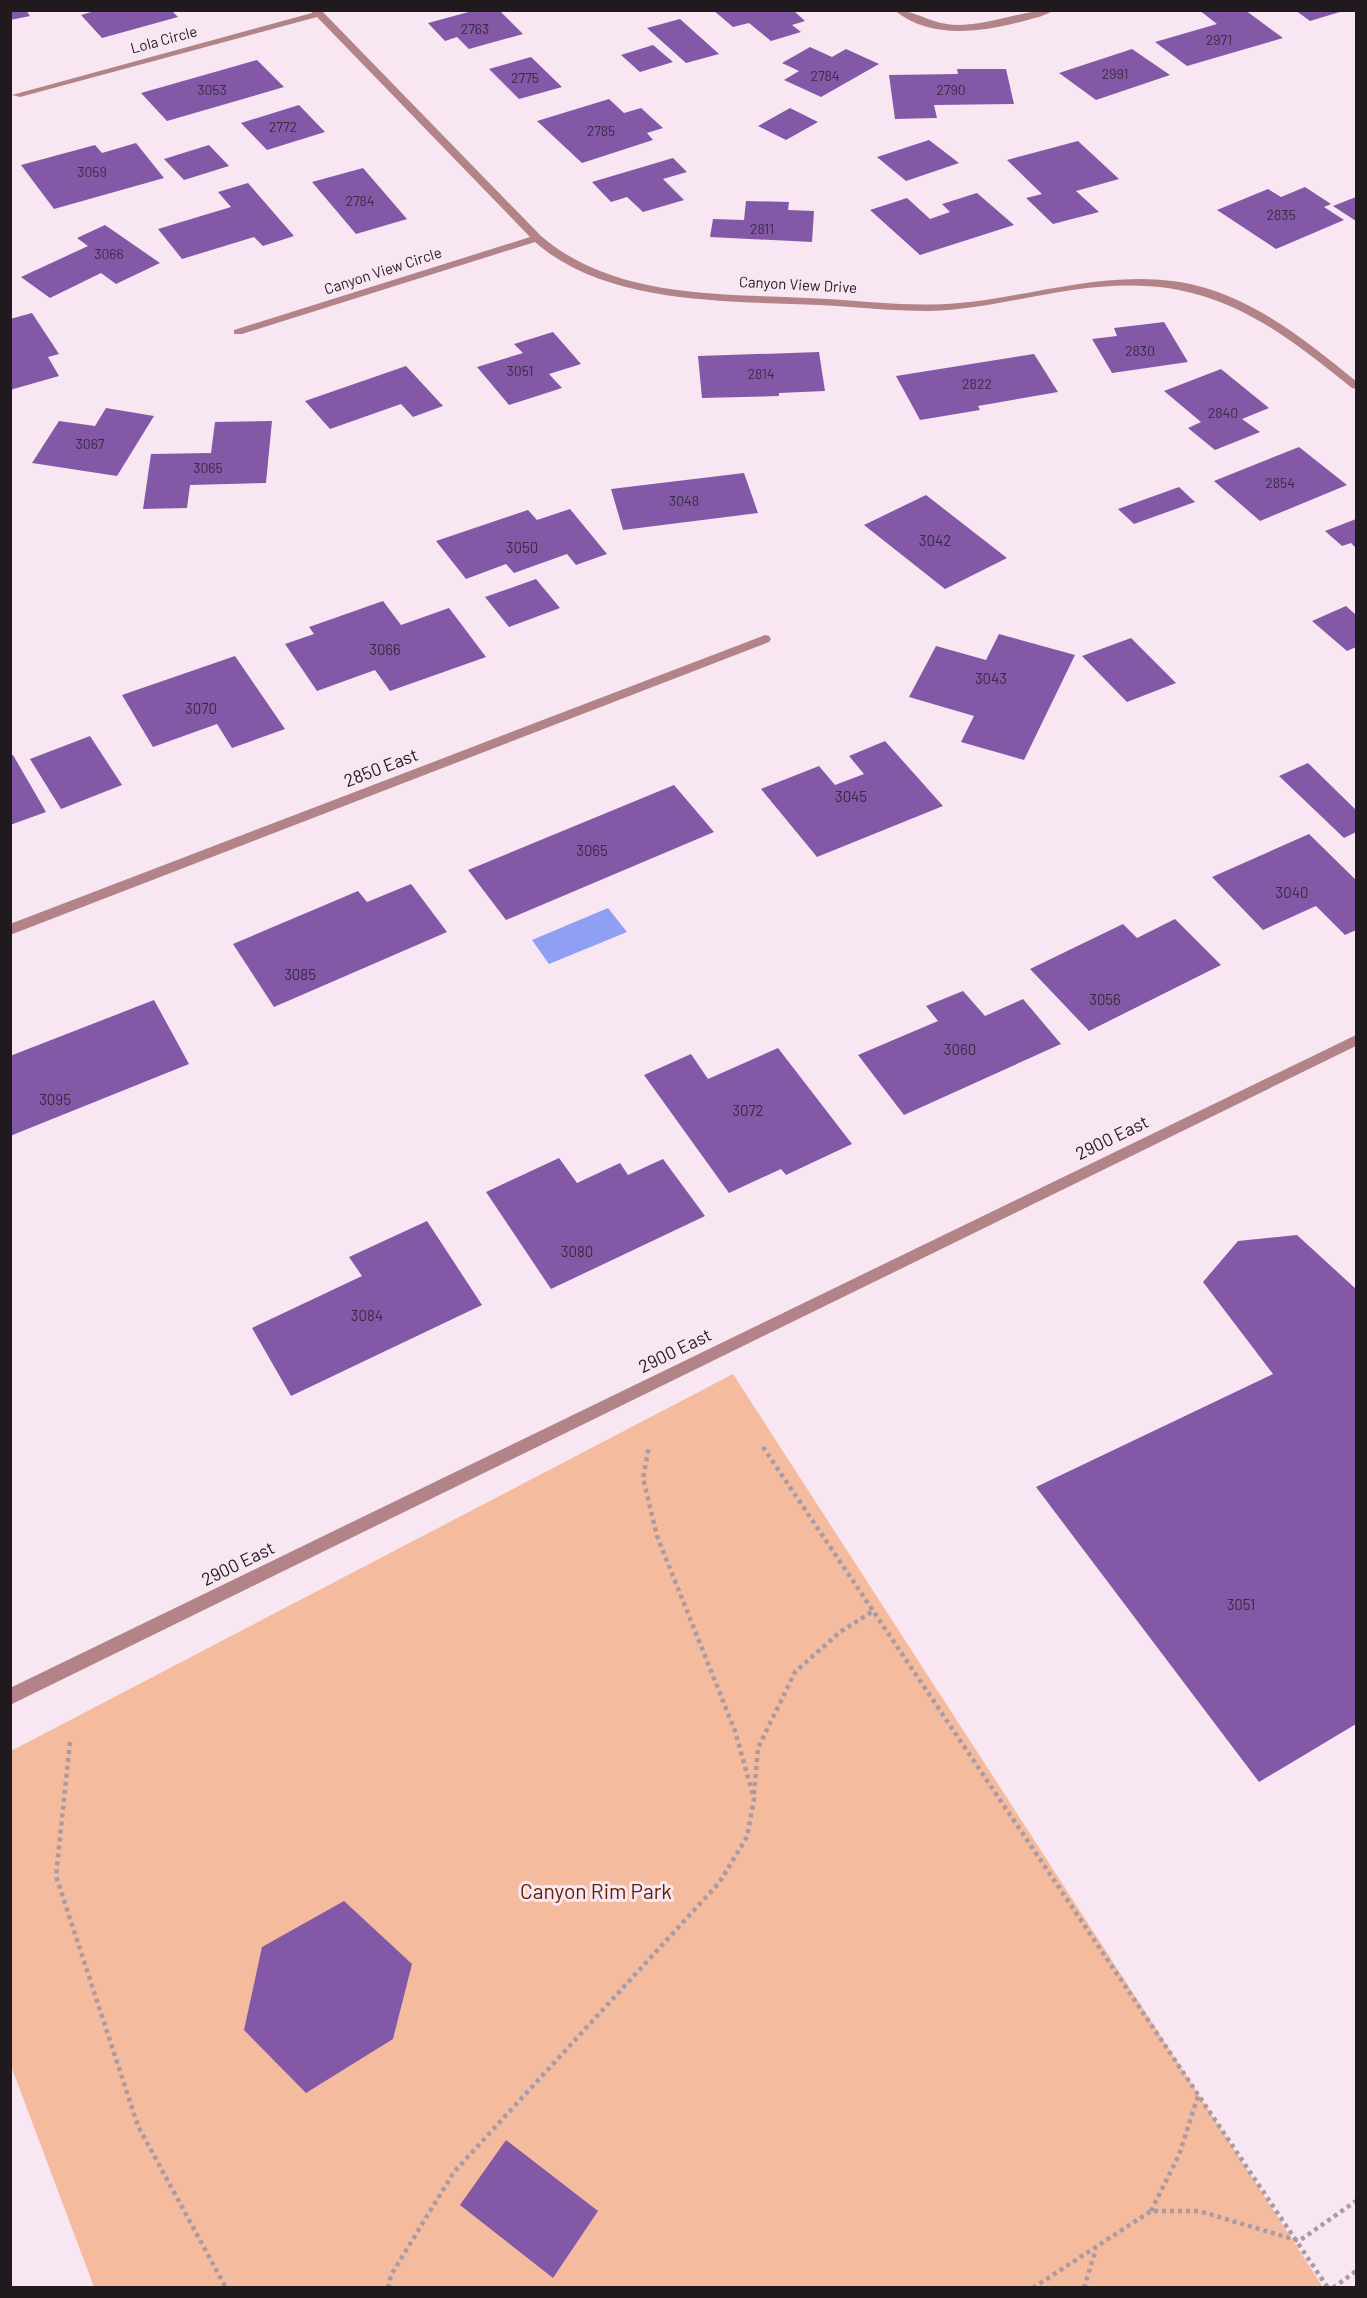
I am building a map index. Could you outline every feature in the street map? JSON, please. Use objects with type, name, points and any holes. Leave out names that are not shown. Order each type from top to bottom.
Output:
[{"type":"street","points":[[898,10],[915,20],[949,28],[976,28],[1004,24],[1050,10]]},
{"type":"street","name":"Lola Circle","points":[[17,95],[316,12]]},
{"type":"street","name":"Canyon View Drive","points":[[316,12],[537,238],[558,256],[601,275],[634,284],[706,295],[931,308],[989,302],[1117,281],[1180,286],[1210,293],[1264,315],[1356,386]]},
{"type":"street","name":"Canyon View Circle","points":[[238,332],[537,238]]},
{"type":"street","name":"2850 East","points":[[10,930],[765,639]]},
{"type":"street","name":"2900 East","points":[[10,1697],[1356,1040]]},
{"type":"path","points":[[649,1447],[643,1478],[657,1536],[735,1731],[754,1799]]},
{"type":"path","points":[[763,1447],[1328,2288]]},
{"type":"path","points":[[388,2288],[391,2275],[454,2172],[719,1883],[747,1837],[754,1799],[758,1748],[795,1672],[840,1632],[873,1611]]},
{"type":"path","points":[[70,1742],[56,1876],[138,2126],[226,2288]]},
{"type":"path","points":[[1033,2288],[1151,2211],[1177,2164],[1191,2127],[1198,2095]]},
{"type":"path","points":[[1151,2211],[1199,2211],[1299,2241],[1356,2201]]},
{"type":"path","points":[[1084,2288],[1096,2248]]},
{"type":"path","points":[[1333,2288],[1356,2271]]},
{"type":"green space","name":"Canyon Rim Park","points":[[733,1374],[1323,2287],[94,2287],[11,2066],[11,1751]]},
{"type":"water","points":[[608,908],[627,932],[549,964],[532,940]]},
{"type":"building","points":[[10,10],[26,10],[30,16],[10,20]]},
{"type":"building","points":[[98,10],[171,10],[178,17],[102,38],[81,15]]},
{"type":"building","points":[[476,10],[499,10],[523,34],[469,49],[457,37],[445,41],[428,23]]},
{"type":"building","points":[[713,10],[793,10],[805,21],[792,25],[801,32],[771,41],[749,23],[733,27]]},
{"type":"building","points":[[1199,10],[1245,10],[1283,38],[1187,66],[1155,42],[1217,24]]},
{"type":"building","points":[[1295,10],[1343,10],[1343,11],[1310,21]]},
{"type":"building","points":[[680,19],[719,54],[686,63],[647,28]]},
{"type":"building","points":[[653,45],[673,62],[640,72],[621,55]]},
{"type":"building","points":[[810,47],[832,57],[846,49],[879,64],[821,97],[784,80],[799,71],[782,63]]},
{"type":"building","points":[[1132,49],[1170,75],[1096,100],[1059,73]]},
{"type":"building","points":[[531,57],[562,87],[519,99],[489,69]]},
{"type":"building","points":[[257,60],[284,87],[167,121],[141,93]]},
{"type":"building","points":[[957,69],[1006,69],[1014,104],[934,105],[937,118],[895,119],[889,75],[958,74]]},
{"type":"building","points":[[609,99],[624,113],[641,108],[663,128],[647,133],[653,140],[582,163],[537,121]]},
{"type":"building","points":[[299,105],[325,132],[267,150],[241,123]]},
{"type":"building","points":[[790,108],[818,122],[786,140],[758,126]]},
{"type":"building","points":[[929,140],[959,163],[906,181],[877,157]]},
{"type":"building","points":[[1078,141],[1119,179],[1076,191],[1099,212],[1053,224],[1026,198],[1042,194],[1007,160]]},
{"type":"building","points":[[136,143],[164,178],[54,209],[21,165],[95,145],[102,153]]},
{"type":"building","points":[[209,145],[229,166],[184,180],[164,159]]},
{"type":"building","points":[[673,158],[687,172],[663,179],[684,200],[643,212],[627,197],[611,202],[592,182]]},
{"type":"building","points":[[363,168],[407,219],[356,234],[312,182]]},
{"type":"building","points":[[248,183],[294,236],[263,246],[254,237],[182,259],[158,229],[231,207],[218,192]]},
{"type":"building","points":[[1305,187],[1331,204],[1324,207],[1344,220],[1276,249],[1217,210],[1268,189],[1281,197]]},
{"type":"building","points":[[977,193],[1014,225],[920,255],[870,210],[907,198],[930,219],[950,212],[942,204]]},
{"type":"building","points":[[1356,197],[1356,221],[1333,206]]},
{"type":"building","points":[[746,201],[789,202],[788,210],[814,211],[812,242],[710,237],[713,219],[744,220]]},
{"type":"building","points":[[105,225],[160,263],[116,284],[101,273],[50,298],[21,277],[88,246],[77,238]]},
{"type":"building","points":[[32,313],[59,354],[48,357],[59,376],[10,390],[10,319]]},
{"type":"building","points":[[1164,322],[1188,362],[1112,373],[1092,339],[1117,336],[1114,328]]},
{"type":"building","points":[[553,332],[581,364],[549,374],[562,388],[509,405],[477,367],[523,353],[514,344]]},
{"type":"building","points":[[819,352],[825,391],[779,393],[779,396],[702,398],[698,356]]},
{"type":"building","points":[[1034,354],[1058,392],[978,406],[980,410],[920,420],[896,376]]},
{"type":"building","points":[[406,366],[443,406],[413,417],[401,404],[330,429],[305,401]]},
{"type":"building","points":[[1221,369],[1269,408],[1242,419],[1260,432],[1215,450],[1188,428],[1201,422],[1164,391]]},
{"type":"building","points":[[106,408],[154,416],[117,476],[32,463],[59,421],[95,426]]},
{"type":"building","points":[[272,421],[266,483],[190,485],[187,508],[143,509],[151,454],[211,453],[215,422]]},
{"type":"building","points":[[1299,447],[1347,485],[1260,521],[1214,481]]},
{"type":"building","points":[[744,473],[758,513],[623,530],[611,489]]},
{"type":"building","points":[[1179,487],[1195,502],[1134,524],[1118,509]]},
{"type":"building","points":[[926,495],[1007,558],[945,589],[864,525]]},
{"type":"building","points":[[570,509],[607,554],[576,565],[567,554],[514,573],[506,564],[466,579],[436,541],[528,510],[537,520]]},
{"type":"building","points":[[1356,519],[1356,548],[1351,543],[1342,546],[1325,531]]},
{"type":"building","points":[[536,579],[560,608],[509,627],[485,597]]},
{"type":"building","points":[[383,601],[401,625],[449,608],[486,657],[390,691],[375,670],[317,691],[285,644],[314,634],[309,627]]},
{"type":"building","points":[[1346,606],[1356,615],[1356,647],[1347,651],[1312,621]]},
{"type":"building","points":[[999,634],[1075,655],[1024,760],[961,742],[974,716],[909,697],[936,646],[986,660]]},
{"type":"building","points":[[1131,638],[1176,683],[1127,702],[1082,656]]},
{"type":"building","points":[[235,656],[285,729],[232,748],[217,724],[153,747],[122,695]]},
{"type":"building","points":[[90,736],[122,785],[61,809],[30,759]]},
{"type":"building","points":[[885,741],[943,806],[817,857],[761,789],[819,766],[835,785],[864,774],[849,756]]},
{"type":"building","points":[[13,755],[46,812],[10,825],[10,756]]},
{"type":"building","points":[[1308,763],[1356,810],[1356,832],[1344,838],[1279,776]]},
{"type":"building","points":[[674,785],[714,832],[506,920],[468,870]]},
{"type":"building","points":[[1309,834],[1356,880],[1356,930],[1345,935],[1316,906],[1263,930],[1212,877]]},
{"type":"building","points":[[411,884],[447,932],[274,1007],[233,944],[358,891],[367,902]]},
{"type":"building","points":[[1175,919],[1221,965],[1089,1031],[1030,969],[1123,924],[1137,938]]},
{"type":"building","points":[[963,991],[985,1016],[1023,999],[1061,1044],[904,1115],[858,1055],[938,1021],[926,1006]]},
{"type":"building","points":[[154,1000],[189,1064],[10,1136],[10,1056]]},
{"type":"building","points":[[778,1048],[852,1144],[786,1175],[781,1169],[729,1193],[644,1075],[691,1054],[708,1079]]},
{"type":"building","points":[[559,1158],[577,1183],[620,1163],[628,1175],[663,1159],[705,1216],[551,1289],[486,1192]]},
{"type":"building","points":[[427,1221],[482,1305],[291,1396],[252,1328],[362,1276],[349,1257]]},
{"type":"building","points":[[1297,1235],[1356,1289],[1356,1724],[1259,1782],[1036,1487],[1273,1374],[1203,1282],[1238,1241]]},
{"type":"building","points":[[344,1901],[412,1964],[393,2039],[306,2093],[244,2030],[262,1947]]},
{"type":"building","points":[[506,2140],[598,2211],[553,2278],[460,2205]]}]
